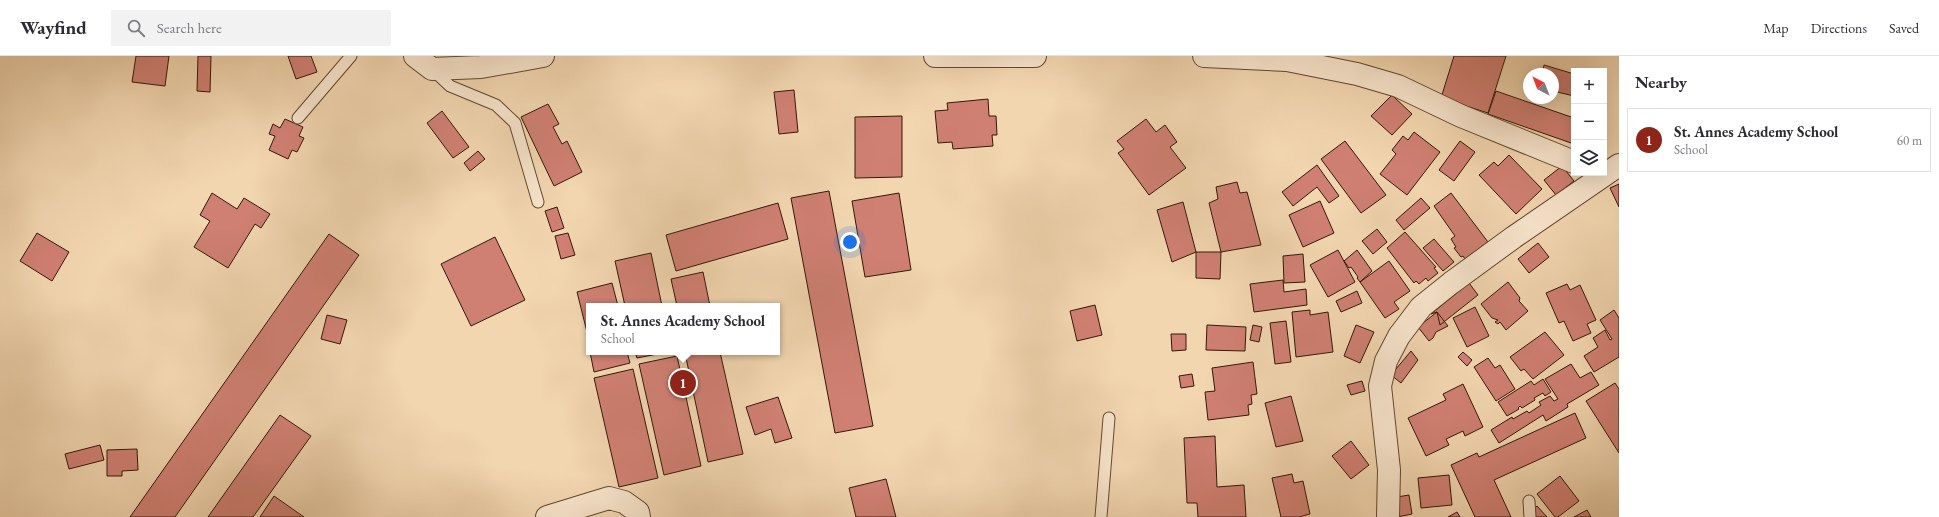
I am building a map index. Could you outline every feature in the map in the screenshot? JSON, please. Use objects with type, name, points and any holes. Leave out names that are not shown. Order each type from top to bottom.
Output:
[{"type":"street","points":[[424,62],[481,67],[543,56]]},
{"type":"street","points":[[936,56],[1035,56]]},
{"type":"street","points":[[1204,56],[1287,60],[1357,74],[1398,86],[1461,116],[1571,161]]},
{"type":"street","points":[[1388,517],[1389,470],[1380,386],[1386,361],[1399,336],[1421,307],[1451,283],[1608,171]]},
{"type":"street","points":[[547,517],[609,498],[624,502],[638,512],[639,517]]},
{"type":"lane","points":[[298,118],[351,56]]},
{"type":"lane","points":[[424,62],[450,86],[496,105],[515,123],[538,202]]},
{"type":"lane","points":[[1101,517],[1109,418]]},
{"type":"lane","points":[[1529,501],[1530,517]]},
{"type":"building","points":[[136,56],[169,56],[165,86],[132,82]]},
{"type":"building","points":[[198,56],[211,56],[210,92],[197,91]]},
{"type":"building","points":[[288,56],[311,56],[317,72],[296,79]]},
{"type":"building","points":[[1454,56],[1506,56],[1488,113],[1441,98]]},
{"type":"building","points":[[1544,65],[1554,68],[1543,68]]},
{"type":"building","points":[[1559,70],[1571,73],[1571,95],[1559,92]]},
{"type":"building","points":[[794,90],[798,132],[779,134],[774,92]]},
{"type":"building","points":[[1496,91],[1523,100],[1523,104],[1534,104],[1571,117],[1571,143],[1488,114]]},
{"type":"building","points":[[1392,95],[1412,114],[1392,135],[1371,116]]},
{"type":"building","points":[[988,99],[989,116],[996,116],[997,135],[992,135],[993,146],[953,149],[952,142],[938,143],[935,111],[948,110],[947,103]]},
{"type":"building","points":[[548,104],[559,124],[553,127],[562,144],[567,141],[582,172],[554,186],[521,117]]},
{"type":"building","points":[[442,111],[469,147],[453,158],[427,123]]},
{"type":"building","points":[[902,116],[902,177],[855,178],[855,117]]},
{"type":"building","points":[[285,119],[303,127],[299,136],[304,138],[297,152],[292,150],[288,159],[269,150],[275,136],[269,134],[273,124],[280,128]]},
{"type":"building","points":[[1146,119],[1156,132],[1165,125],[1177,142],[1170,147],[1186,168],[1149,195],[1118,153],[1124,149],[1117,141]]},
{"type":"building","points":[[1414,132],[1440,152],[1407,195],[1380,174],[1396,154],[1392,150],[1403,136],[1408,140]]},
{"type":"building","points":[[1345,141],[1386,195],[1361,213],[1321,159]]},
{"type":"building","points":[[1460,141],[1475,152],[1454,181],[1439,170]]},
{"type":"building","points":[[478,151],[485,159],[470,171],[464,163]]},
{"type":"building","points":[[1509,155],[1542,189],[1516,214],[1479,175],[1494,162],[1498,166]]},
{"type":"building","points":[[1317,165],[1339,196],[1329,203],[1317,187],[1293,206],[1282,192]]},
{"type":"building","points":[[1562,166],[1574,181],[1556,195],[1544,180]]},
{"type":"building","points":[[1237,182],[1240,193],[1247,192],[1261,245],[1221,252],[1209,203],[1218,199],[1216,187]]},
{"type":"building","points":[[1619,184],[1619,207],[1610,188]]},
{"type":"building","points":[[829,191],[873,426],[835,433],[791,198]]},
{"type":"building","points":[[212,193],[237,209],[244,198],[270,214],[261,228],[255,224],[228,268],[194,247],[210,221],[200,215]]},
{"type":"building","points":[[899,193],[911,270],[865,277],[852,201]]},
{"type":"building","points":[[1451,193],[1488,242],[1465,259],[1463,256],[1461,257],[1454,248],[1456,247],[1451,239],[1455,236],[1434,206]]},
{"type":"building","points":[[1421,198],[1430,208],[1404,230],[1396,220]]},
{"type":"building","points":[[1320,201],[1334,233],[1303,247],[1289,215]]},
{"type":"building","points":[[1183,202],[1196,252],[1172,262],[1157,210]]},
{"type":"building","points":[[778,203],[788,239],[676,271],[666,235]]},
{"type":"building","points":[[557,207],[564,228],[552,232],[545,211]]},
{"type":"building","points":[[1377,229],[1387,242],[1373,254],[1362,241]]},
{"type":"building","points":[[1405,232],[1436,267],[1434,268],[1438,273],[1428,281],[1426,278],[1419,284],[1416,281],[1414,283],[1387,248]]},
{"type":"building","points":[[37,233],[69,252],[52,281],[20,261]]},
{"type":"building","points":[[568,233],[575,255],[561,259],[555,236]]},
{"type":"building","points":[[329,234],[359,255],[175,517],[130,517]]},
{"type":"building","points":[[495,237],[525,300],[471,326],[441,264]]},
{"type":"building","points":[[1434,239],[1454,262],[1443,271],[1423,248]]},
{"type":"building","points":[[1538,243],[1549,257],[1529,273],[1518,259]]},
{"type":"building","points":[[1338,250],[1355,282],[1328,297],[1310,265]]},
{"type":"building","points":[[1357,250],[1372,271],[1360,282],[1351,267],[1349,268],[1344,261]]},
{"type":"building","points":[[1196,252],[1221,252],[1220,279],[1196,278]]},
{"type":"building","points":[[651,253],[661,303],[624,303],[615,261]]},
{"type":"building","points":[[1303,254],[1305,282],[1284,283],[1283,256]]},
{"type":"building","points":[[1389,261],[1410,291],[1394,302],[1399,309],[1385,318],[1360,282]]},
{"type":"building","points":[[703,272],[709,303],[676,303],[671,279]]},
{"type":"building","points":[[1283,280],[1284,292],[1306,289],[1307,305],[1254,312],[1250,284]]},
{"type":"building","points":[[1508,282],[1520,298],[1519,301],[1528,311],[1506,330],[1500,322],[1498,324],[1495,322],[1498,320],[1492,318],[1481,304]]},
{"type":"building","points":[[612,283],[617,303],[586,303],[586,328],[577,292]]},
{"type":"building","points":[[1469,283],[1478,295],[1440,325],[1437,312],[1431,314]]},
{"type":"building","points":[[1567,284],[1570,290],[1580,285],[1596,320],[1587,324],[1591,333],[1573,341],[1564,321],[1559,323],[1546,293]]},
{"type":"building","points":[[1357,291],[1362,303],[1341,312],[1336,301]]},
{"type":"building","points":[[1095,305],[1102,335],[1077,341],[1070,311]]},
{"type":"building","points":[[1475,307],[1489,336],[1467,347],[1453,318]]},
{"type":"building","points":[[1310,310],[1310,315],[1328,312],[1333,352],[1296,357],[1292,312]]},
{"type":"building","points":[[1614,310],[1619,318],[1619,357],[1594,372],[1584,356],[1598,347],[1593,338],[1605,330],[1610,340],[1612,339],[1600,320]]},
{"type":"building","points":[[1437,312],[1448,326],[1436,332],[1433,338],[1429,341],[1418,327]]},
{"type":"building","points":[[327,315],[347,320],[340,344],[321,339]]},
{"type":"building","points":[[1286,321],[1291,362],[1275,364],[1270,323]]},
{"type":"building","points":[[1207,325],[1246,327],[1245,351],[1206,350]]},
{"type":"building","points":[[1253,325],[1262,327],[1259,342],[1250,340]]},
{"type":"building","points":[[1356,325],[1374,332],[1360,363],[1344,356]]},
{"type":"building","points":[[1545,332],[1564,355],[1533,379],[1524,369],[1521,371],[1510,357]]},
{"type":"building","points":[[1171,334],[1186,334],[1186,350],[1172,351]]},
{"type":"building","points":[[1411,351],[1418,360],[1401,383],[1391,375]]},
{"type":"building","points":[[1463,352],[1472,360],[1467,366],[1458,357]]},
{"type":"building","points":[[591,355],[628,355],[630,363],[594,372]]},
{"type":"building","points":[[636,355],[652,355],[637,358]]},
{"type":"building","points":[[685,355],[721,355],[743,454],[708,462]]},
{"type":"building","points":[[677,356],[701,466],[664,475],[639,364]]},
{"type":"building","points":[[1488,358],[1495,368],[1500,365],[1515,389],[1496,401],[1474,367]]},
{"type":"building","points":[[1253,362],[1257,394],[1251,395],[1252,404],[1248,405],[1249,415],[1208,420],[1205,392],[1215,391],[1212,368]]},
{"type":"building","points":[[1571,364],[1580,378],[1591,372],[1599,385],[1567,404],[1568,407],[1546,421],[1543,415],[1499,443],[1491,430],[1512,417],[1513,419],[1527,411],[1529,413],[1541,405],[1539,402],[1550,396],[1554,401],[1558,399],[1545,379]]},
{"type":"building","points":[[633,369],[658,478],[619,487],[594,378]]},
{"type":"building","points":[[1192,374],[1194,386],[1181,388],[1179,376]]},
{"type":"building","points":[[1543,379],[1551,392],[1545,396],[1543,393],[1534,398],[1535,400],[1522,408],[1520,406],[1518,408],[1519,409],[1507,416],[1498,402],[1531,381],[1534,385]]},
{"type":"building","points":[[1362,381],[1365,391],[1351,395],[1347,385]]},
{"type":"building","points":[[1615,383],[1619,389],[1619,453],[1586,401]]},
{"type":"building","points":[[1463,384],[1483,427],[1465,436],[1463,431],[1446,439],[1449,445],[1426,456],[1408,418],[1446,400],[1443,394]]},
{"type":"building","points":[[1291,396],[1303,441],[1276,447],[1265,403]]},
{"type":"building","points":[[778,397],[792,438],[775,443],[771,429],[755,435],[746,407]]},
{"type":"building","points":[[1575,413],[1586,438],[1494,480],[1511,517],[1475,517],[1451,465],[1477,453],[1479,457]]},
{"type":"building","points":[[280,415],[311,436],[253,517],[208,517]]},
{"type":"building","points":[[1215,436],[1217,487],[1244,485],[1246,517],[1198,517],[1197,503],[1187,503],[1184,438]]},
{"type":"building","points":[[1351,441],[1369,465],[1351,479],[1332,456]]},
{"type":"building","points":[[100,445],[104,460],[69,469],[65,454]]},
{"type":"building","points":[[137,449],[138,470],[122,471],[122,476],[107,476],[107,450]]},
{"type":"building","points":[[1292,474],[1294,483],[1303,481],[1310,514],[1299,517],[1281,517],[1272,478]]},
{"type":"building","points":[[1449,475],[1452,505],[1421,508],[1418,478]]},
{"type":"building","points":[[1560,476],[1579,501],[1558,517],[1555,517],[1537,494]]},
{"type":"building","points":[[886,479],[896,517],[856,517],[849,488]]},
{"type":"building","points":[[1409,495],[1412,514],[1397,517],[1397,497]]},
{"type":"building","points":[[274,496],[304,517],[260,517]]},
{"type":"building","points":[[1537,506],[1547,517],[1525,517]]},
{"type":"building","points":[[1587,510],[1591,517],[1574,517]]},
{"type":"building","points":[[1457,512],[1460,517],[1448,517]]},
{"type":"place","name":"St. Annes Academy School","points":[[683,383]]}]
